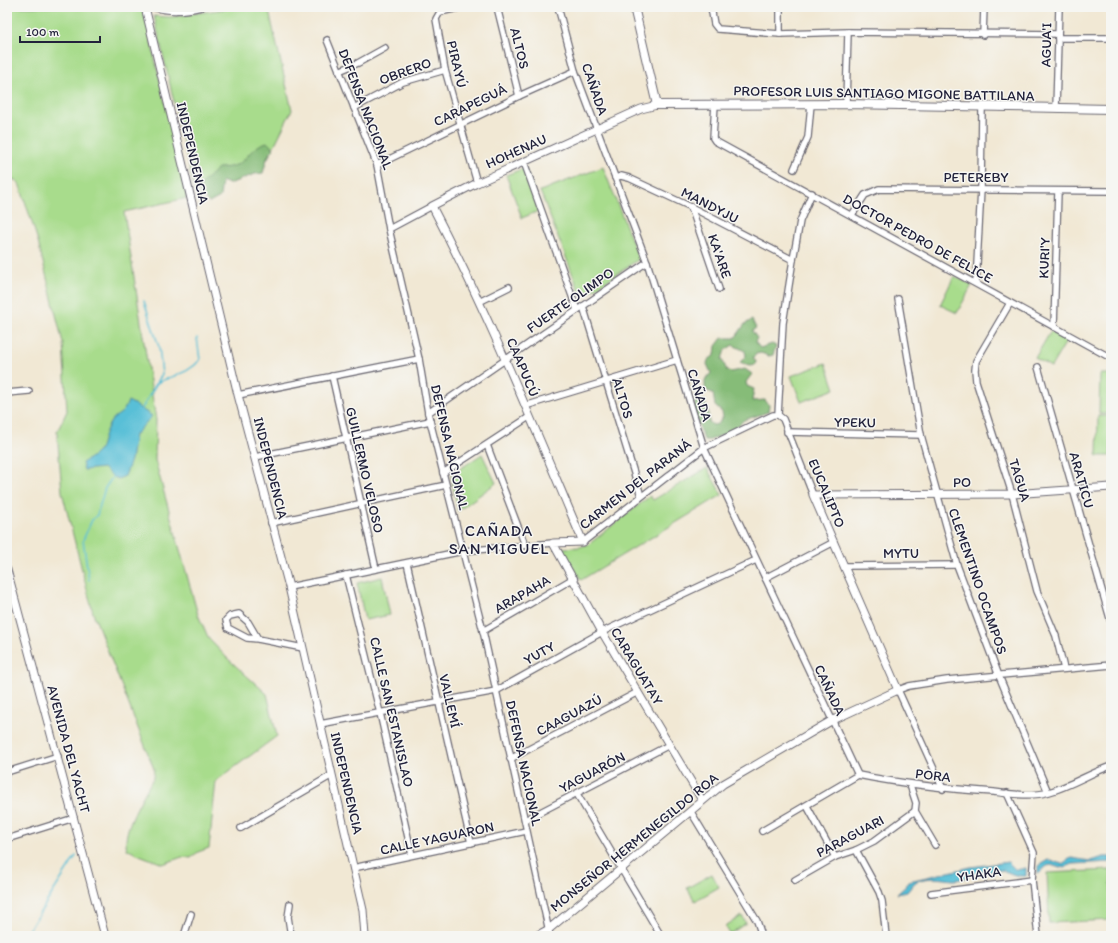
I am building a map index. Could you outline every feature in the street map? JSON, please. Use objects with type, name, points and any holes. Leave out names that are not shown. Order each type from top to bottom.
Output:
[{"type":"main road","points":[[634,7],[657,105]]},
{"type":"main road","name":"PROFESOR LUIS SANTIAGO MIGONE BATTILANA","points":[[657,105],[846,104],[1111,109]]},
{"type":"street","name":"INDEPENDENCIA","points":[[145,7],[238,395],[289,588],[353,868],[362,910],[365,936]]},
{"type":"street","points":[[152,7],[168,12],[201,7]]},
{"type":"street","name":"PIRAYÚ","points":[[463,7],[440,12],[436,19],[445,70],[459,124],[477,183]]},
{"type":"street","name":"ALTOS","points":[[497,7],[519,96]]},
{"type":"street","name":"CAÑADA","points":[[558,7],[575,71],[647,262],[704,448],[831,721],[858,775]]},
{"type":"street","points":[[711,7],[714,24],[718,29],[780,34],[848,32],[1111,38]]},
{"type":"street","points":[[780,7],[780,34]]},
{"type":"street","points":[[983,35],[984,7]]},
{"type":"street","name":"AGUA'I","points":[[1056,108],[1059,7]]},
{"type":"street","points":[[846,104],[848,32]]},
{"type":"street","name":"DEFENSA NACIONAL","points":[[327,40],[377,165],[389,229],[419,359],[428,413],[483,631],[510,760],[550,933]]},
{"type":"street","points":[[339,70],[358,63],[385,48]]},
{"type":"street","name":"OBRERO","points":[[354,108],[403,82],[445,70]]},
{"type":"street","name":"CARAPEGUÁ","points":[[377,165],[459,124],[575,71]]},
{"type":"street","name":"DOCTOR PEDRO DE FELICE","points":[[715,104],[714,140],[1111,358]]},
{"type":"street","points":[[794,169],[808,138],[811,104]]},
{"type":"street","name":"HOHENAU","points":[[389,229],[477,183],[641,109],[657,105]]},
{"type":"street","points":[[976,283],[981,189],[982,107]]},
{"type":"street","points":[[524,162],[577,310]]},
{"type":"street","name":"MANDYJU","points":[[615,178],[621,176],[629,178],[691,207],[793,260]]},
{"type":"street","name":"PETEREBY","points":[[852,215],[866,195],[879,189],[1111,191]]},
{"type":"street","name":"KURI'Y","points":[[1054,327],[1058,191]]},
{"type":"street","points":[[778,415],[783,330],[793,260],[800,221],[812,193]]},
{"type":"street","name":"CAAPUCÚ","points":[[432,206],[506,360],[583,542]]},
{"type":"street","name":"KA'ARE","points":[[691,207],[719,289]]},
{"type":"street","name":"FUERTE OLIMPO","points":[[428,413],[647,262]]},
{"type":"street","points":[[479,302],[509,287]]},
{"type":"street","name":"CLEMENTINO OCAMPOS","points":[[898,299],[921,436],[957,565],[999,676],[1048,792]]},
{"type":"street","name":"TAGUA","points":[[1010,303],[976,361],[974,370],[976,381],[1012,494],[1037,591],[1056,636],[1064,669]]},
{"type":"street","name":"ALTOS","points":[[583,306],[640,496]]},
{"type":"street","points":[[238,395],[419,359]]},
{"type":"street","points":[[525,406],[606,380],[676,360]]},
{"type":"street","name":"ARATICU","points":[[1038,367],[1072,488],[1105,596],[1111,622]]},
{"type":"street","name":"GUILLERMO VELOSO","points":[[332,376],[376,569]]},
{"type":"street","points":[[7,394],[28,391]]},
{"type":"street","name":"CARMEN DEL PARANÁ","points":[[289,588],[463,551],[553,543],[583,542],[640,496],[704,448],[773,415],[778,415]]},
{"type":"street","name":"EUCALIPTO","points":[[778,415],[782,419],[788,432],[813,495],[943,789]]},
{"type":"street","points":[[443,473],[530,417]]},
{"type":"street","points":[[255,458],[430,421]]},
{"type":"street","name":"YPEKU","points":[[788,432],[921,436]]},
{"type":"street","points":[[487,445],[525,546]]},
{"type":"street","points":[[271,522],[446,486]]},
{"type":"street","name":"PO","points":[[813,495],[937,496],[1012,494],[1111,486]]},
{"type":"street","points":[[765,578],[834,542]]},
{"type":"street","name":"CARAGUATAY","points":[[553,543],[574,578],[602,632],[702,800]]},
{"type":"street","name":"YUTY","points":[[320,724],[496,691],[602,632],[756,560]]},
{"type":"street","name":"VALLEMÍ","points":[[407,563],[471,843]]},
{"type":"street","name":"MYTU","points":[[844,566],[957,565]]},
{"type":"street","name":"AVENIDA DEL YACHT","points":[[7,570],[9,591],[58,756],[105,936]]},
{"type":"street","name":"CALLE SAN ESTANISLAO","points":[[346,575],[380,713],[412,855]]},
{"type":"street","name":"ARAPAHA","points":[[483,631],[574,578]]},
{"type":"street","points":[[258,639],[248,622],[239,614],[230,616],[226,620],[228,628],[247,638],[303,648]]},
{"type":"street","name":"MONSEÑOR HERMENEGILDO ROA","points":[[536,936],[550,933],[621,870],[691,812],[702,800],[723,784],[831,721],[909,686],[947,680],[1111,665]]},
{"type":"street","name":"CAAGUAZÚ","points":[[510,760],[638,692]]},
{"type":"street","name":"YAGUARÓN","points":[[525,820],[670,745]]},
{"type":"street","points":[[7,772],[58,756]]},
{"type":"street","name":"PORA","points":[[858,775],[910,785],[943,789],[1007,793],[1048,792],[1111,766]]},
{"type":"street","points":[[242,828],[332,774]]},
{"type":"street","points":[[762,831],[858,775]]},
{"type":"street","points":[[910,785],[916,804],[915,812],[935,845]]},
{"type":"street","points":[[1007,793],[1034,853],[1032,877],[1038,936]]},
{"type":"street","points":[[577,794],[660,936]]},
{"type":"street","points":[[807,806],[835,857]]},
{"type":"street","points":[[691,812],[757,921],[762,936]]},
{"type":"street","name":"PARAGUARI","points":[[795,880],[835,857],[856,850],[874,841],[915,812]]},
{"type":"street","points":[[7,839],[74,818]]},
{"type":"street","name":"CALLE YAGUARON","points":[[353,868],[526,831]]},
{"type":"street","points":[[856,850],[879,892],[882,901],[886,936]]},
{"type":"street","name":"YHAKA","points":[[931,893],[1032,877]]},
{"type":"street","points":[[290,904],[288,916],[291,936]]},
{"type":"street","points":[[184,936],[191,914]]},
{"type":"street","points":[[1103,936],[1111,936]]},
{"type":"green space","points":[[7,7],[143,7],[187,198],[124,212],[156,420],[155,460],[198,615],[209,639],[227,658],[267,694],[277,736],[216,781],[209,848],[198,852],[191,858],[182,857],[163,864],[127,849],[127,832],[130,823],[153,778],[154,769],[93,613],[62,492],[57,432],[67,411],[63,343],[37,238],[19,183],[16,180],[7,180]]},
{"type":"green space","points":[[238,7],[268,7],[292,110],[267,160],[216,182],[194,188],[154,16],[171,17]]},
{"type":"green space","points":[[267,142],[274,149],[268,155],[263,173],[255,174],[229,184],[222,181],[220,197],[209,203],[199,193],[201,184],[218,168],[236,165],[241,162],[253,149]]},
{"type":"green space","points":[[603,167],[639,259],[582,298],[540,191]]},
{"type":"green space","points":[[525,168],[541,210],[522,218],[506,175]]},
{"type":"green space","points":[[954,276],[972,285],[957,313],[940,305]]},
{"type":"green space","points":[[752,320],[756,328],[752,331],[757,338],[755,342],[760,348],[772,344],[776,346],[773,355],[769,356],[761,353],[756,354],[753,358],[756,361],[755,365],[750,366],[740,362],[746,356],[745,351],[733,345],[725,350],[722,359],[727,371],[731,372],[745,369],[752,374],[746,382],[747,386],[754,389],[752,401],[765,400],[769,405],[768,412],[744,420],[732,431],[710,440],[704,440],[693,409],[696,400],[704,401],[708,409],[709,422],[713,425],[718,424],[723,417],[722,412],[715,406],[713,393],[705,390],[705,380],[711,373],[707,364],[708,360],[715,355],[716,346],[722,338],[735,338],[745,324]]},
{"type":"green space","points":[[1051,331],[1067,340],[1051,367],[1035,358]]},
{"type":"green space","points":[[826,363],[835,389],[801,402],[791,376]]},
{"type":"green space","points":[[1100,374],[1111,374],[1111,414],[1099,414]]},
{"type":"green space","points":[[1098,416],[1111,416],[1111,456],[1097,456]]},
{"type":"green space","points":[[482,454],[496,483],[458,511],[451,475]]},
{"type":"green space","points":[[707,468],[722,495],[581,580],[562,548],[580,547],[589,544],[650,496],[653,500]]},
{"type":"green space","points":[[382,577],[390,615],[365,620],[357,583]]},
{"type":"green space","points":[[1111,870],[1111,920],[1049,923],[1047,873]]},
{"type":"green space","points":[[712,874],[719,887],[695,901],[687,888]]},
{"type":"green space","points":[[742,916],[746,923],[730,934],[725,926]]},
{"type":"water","points":[[128,401],[152,416],[135,435],[131,460],[125,476],[118,479],[103,468],[84,470],[82,463],[91,458],[100,449],[106,430],[110,423],[124,410]]},
{"type":"water","points":[[1104,857],[1111,857],[1111,862],[1073,864],[1060,868],[1051,865],[1047,866],[1038,874],[1038,866],[1048,860],[1062,864],[1071,858],[1090,861]]},
{"type":"water","points":[[1008,862],[1016,870],[1026,868],[1026,876],[1018,876],[999,870],[993,870],[980,872],[954,880],[936,878],[922,879],[917,881],[907,892],[897,894],[909,881],[971,867]]},
{"type":"waterway","points":[[141,410],[162,374],[159,347],[144,301]]},
{"type":"waterway","points":[[157,383],[185,371],[200,360],[197,338]]},
{"type":"waterway","points":[[89,580],[83,540],[92,520],[97,515],[105,488],[114,475]]},
{"type":"waterway","points":[[25,936],[76,856]]},
{"type":"district","name":"CAÑADA SAN MIGUEL","points":[[499,539]]}]
